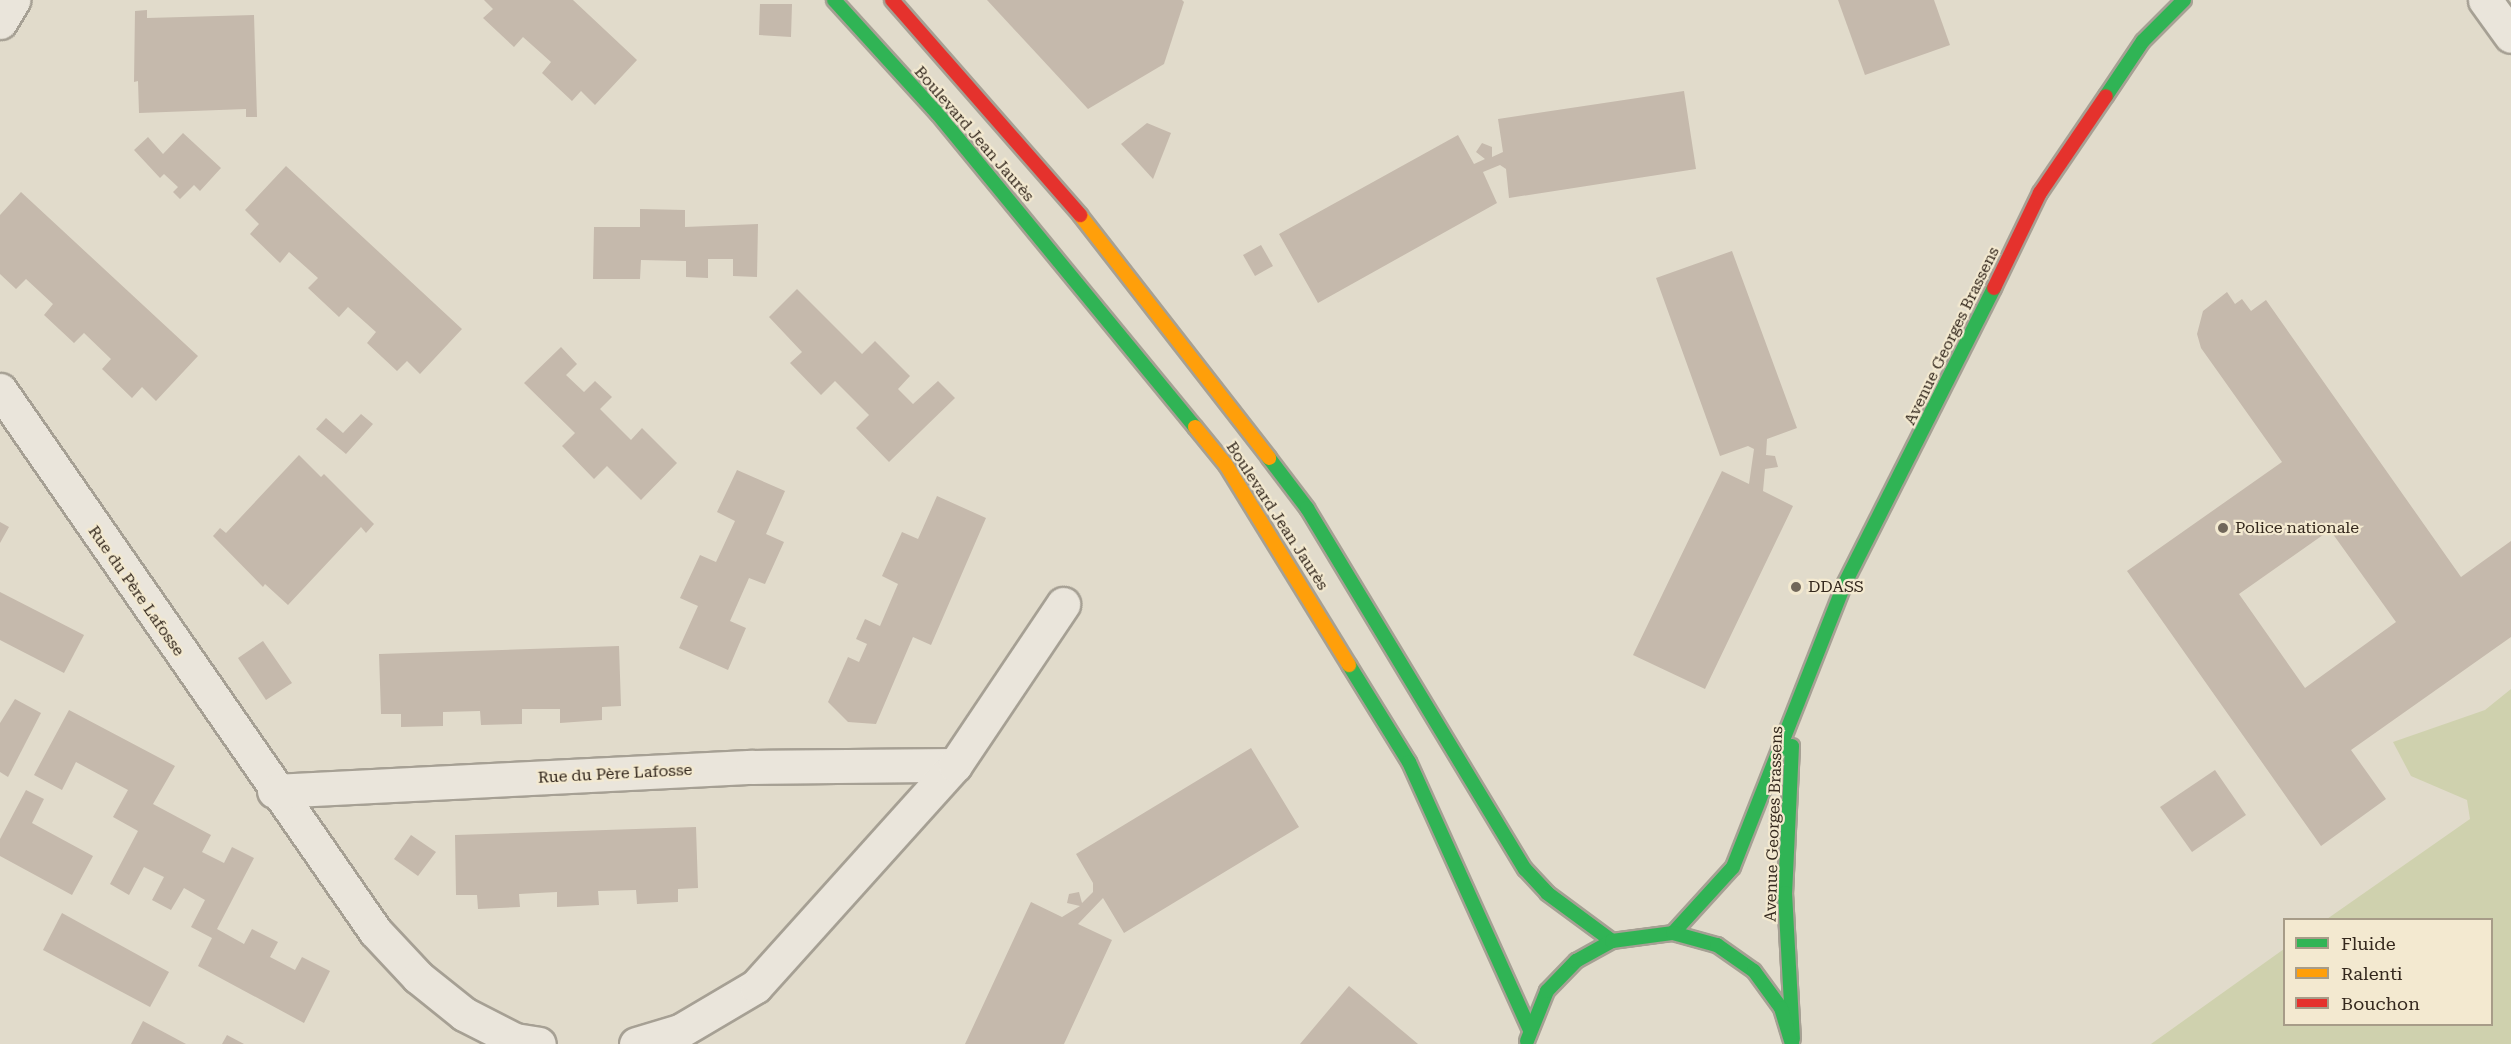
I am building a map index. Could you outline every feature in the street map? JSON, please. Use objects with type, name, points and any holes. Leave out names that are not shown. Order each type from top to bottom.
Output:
[{"type":"main road","name":"Boulevard Jean Jaurès","points":[[834,0],[937,113],[1226,465],[1409,762],[1529,1028]]},
{"type":"main road","name":"Boulevard Jean Jaurès","points":[[892,0],[1096,235],[1307,508],[1525,869],[1547,893],[1612,941]]},
{"type":"main road","name":"Avenue Georges Brassens","points":[[1673,933],[1733,867],[1844,585],[1903,475],[2040,193],[2136,50],[2184,0]]},
{"type":"main road","name":"Avenue Georges Brassens","points":[[1793,1044],[1785,893],[1794,713]]},
{"type":"main road","points":[[1526,1044],[1529,1028],[1547,991],[1576,961],[1612,941],[1673,933],[1717,945],[1754,971],[1781,1008],[1793,1044]]},
{"type":"street","points":[[0,22],[13,0]]},
{"type":"street","points":[[2485,0],[2511,36]]},
{"type":"street","name":"Rue du Père Lafosse","points":[[0,390],[274,791],[375,931],[418,977],[464,1014],[514,1040],[539,1044]]},
{"type":"street","points":[[636,1044],[680,1031],[756,986],[955,765],[1063,604]]},
{"type":"street","name":"Rue du Père Lafosse","points":[[274,791],[752,767],[955,765]]},
{"type":"green space","points":[[2511,689],[2511,1044],[2151,1044],[2283,950],[2283,1026],[2493,1026],[2493,918],[2328,918],[2470,819],[2467,800],[2411,776],[2393,742],[2485,710]]},
{"type":"building","points":[[484,0],[573,0],[637,60],[595,105],[581,91],[572,101],[542,73],[551,62],[523,37],[514,47],[483,18],[493,9]]},
{"type":"building","points":[[987,0],[1182,0],[1184,2],[1164,64],[1088,109]]},
{"type":"building","points":[[1838,0],[1934,0],[1950,45],[1865,75]]},
{"type":"building","points":[[760,4],[792,4],[791,37],[759,35]]},
{"type":"building","points":[[147,10],[147,18],[254,15],[257,117],[246,117],[246,109],[139,113],[138,81],[134,82],[135,11]]},
{"type":"building","points":[[1684,91],[1696,169],[1509,198],[1506,169],[1500,165],[1483,172],[1497,203],[1318,303],[1279,234],[1458,135],[1474,164],[1485,159],[1476,152],[1482,143],[1492,147],[1492,157],[1503,152],[1498,119]]},
{"type":"building","points":[[1147,123],[1171,133],[1153,179],[1121,144]]},
{"type":"building","points":[[183,133],[221,168],[200,191],[194,185],[180,199],[173,192],[178,187],[164,174],[160,178],[134,150],[148,137],[163,154]]},
{"type":"building","points":[[286,166],[462,329],[420,374],[407,361],[397,371],[367,343],[376,332],[348,307],[339,317],[308,288],[318,278],[289,252],[280,263],[250,234],[259,224],[245,210]]},
{"type":"building","points":[[21,192],[198,356],[156,401],[142,387],[132,398],[102,369],[111,359],[84,333],[74,343],[44,315],[53,304],[26,279],[16,289],[0,274],[0,215]]},
{"type":"building","points":[[640,209],[685,210],[685,227],[758,224],[757,277],[733,276],[733,259],[708,259],[708,278],[686,277],[686,261],[641,260],[640,279],[593,279],[594,227],[640,227]]},
{"type":"building","points":[[1261,245],[1273,266],[1255,276],[1243,255]]},
{"type":"building","points":[[1732,251],[1797,428],[1767,439],[1766,455],[1775,456],[1778,467],[1765,469],[1763,491],[1793,506],[1705,689],[1633,655],[1722,471],[1749,484],[1754,449],[1748,446],[1720,456],[1656,278]]},
{"type":"building","points":[[797,289],[862,354],[875,341],[910,376],[898,389],[913,404],[938,381],[955,398],[889,462],[856,428],[869,415],[835,381],[821,395],[790,363],[802,352],[769,317]]},
{"type":"building","points":[[2227,292],[2235,304],[2242,299],[2251,311],[2266,300],[2461,577],[2511,541],[2511,637],[2351,750],[2386,799],[2321,846],[2127,571],[2282,462],[2201,348],[2197,334],[2203,311]],"holes":[[[2330,530],[2396,622],[2305,688],[2239,594]]]},
{"type":"building","points":[[561,347],[577,364],[566,375],[584,392],[595,381],[612,397],[600,409],[631,440],[642,428],[677,463],[641,500],[607,466],[594,479],[562,446],[575,433],[524,383]]},
{"type":"building","points":[[361,414],[373,424],[346,454],[316,429],[326,418],[343,433]]},
{"type":"building","points":[[299,455],[321,477],[324,474],[374,524],[366,533],[361,527],[288,605],[265,584],[263,587],[213,536],[220,528],[226,533]]},
{"type":"building","points":[[737,470],[785,491],[766,534],[784,542],[765,584],[749,578],[730,621],[746,628],[728,670],[679,648],[698,606],[680,598],[700,555],[716,562],[735,521],[717,512]]},
{"type":"building","points":[[937,496],[986,518],[931,645],[913,637],[876,724],[848,722],[828,702],[848,657],[859,662],[867,644],[856,639],[865,619],[880,626],[898,584],[882,576],[902,532],[918,539]]},
{"type":"building","points":[[0,522],[9,527],[0,543]]},
{"type":"building","points":[[0,592],[84,635],[64,673],[0,640]]},
{"type":"building","points":[[263,641],[292,683],[266,700],[238,658]]},
{"type":"building","points":[[619,646],[621,706],[602,707],[602,720],[560,723],[560,709],[522,709],[522,724],[481,725],[480,711],[443,712],[443,726],[401,727],[401,714],[381,714],[379,654]]},
{"type":"building","points":[[15,699],[41,713],[8,777],[0,772],[0,723]]},
{"type":"building","points":[[69,710],[175,766],[153,804],[211,835],[202,852],[224,863],[232,847],[254,858],[217,929],[244,944],[252,929],[278,942],[270,957],[295,970],[302,957],[330,971],[304,1023],[198,966],[212,938],[191,927],[205,900],[184,888],[171,910],[152,900],[164,877],[144,867],[129,895],[110,884],[138,831],[113,817],[128,790],[76,762],[62,790],[34,775]]},
{"type":"building","points":[[1251,748],[1299,827],[1124,933],[1103,898],[1078,924],[1112,940],[1064,1044],[965,1044],[1031,902],[1062,917],[1080,906],[1067,903],[1069,894],[1079,892],[1082,903],[1093,892],[1093,883],[1076,854]]},
{"type":"building","points":[[2215,770],[2246,815],[2192,852],[2160,807]]},
{"type":"building","points":[[26,790],[44,799],[32,823],[93,856],[72,895],[0,856],[0,839]]},
{"type":"building","points":[[696,827],[698,888],[678,889],[678,902],[637,904],[636,890],[598,891],[599,905],[557,907],[557,892],[519,894],[520,907],[478,909],[477,895],[456,895],[455,835]]},
{"type":"building","points":[[411,835],[436,852],[418,876],[394,859]]},
{"type":"building","points":[[62,913],[169,972],[150,1007],[43,950]]},
{"type":"building","points":[[1349,986],[1418,1044],[1300,1044]]},
{"type":"building","points":[[143,1021],[186,1044],[131,1044]]},
{"type":"building","points":[[227,1035],[244,1044],[222,1044]]},
{"type":"traffic: fast","points":[[834,0],[937,113],[1195,427]]},
{"type":"traffic: fast","points":[[2106,96],[2143,41],[2184,0]]},
{"type":"traffic: fast","points":[[1673,933],[1733,867],[1844,585],[1994,288]]},
{"type":"traffic: fast","points":[[1269,458],[1307,508],[1525,869],[1547,893],[1612,941]]},
{"type":"traffic: fast","points":[[1349,665],[1409,762],[1529,1028]]},
{"type":"traffic: fast","points":[[1792,746],[1785,893],[1793,1039]]},
{"type":"traffic: fast","points":[[1527,1041],[1547,991],[1576,961],[1612,941],[1673,933],[1717,945],[1754,971],[1781,1008],[1792,1044]]},
{"type":"traffic: slow","points":[[1080,215],[1269,458]]},
{"type":"traffic: slow","points":[[1195,427],[1226,465],[1349,665]]},
{"type":"traffic: jam","points":[[892,0],[1080,215]]},
{"type":"traffic: jam","points":[[1994,288],[2040,193],[2106,96]]},
{"type":"place","name":"Police nationale","points":[[2223,528]]},
{"type":"place","name":"DDASS","points":[[1796,587]]}]
